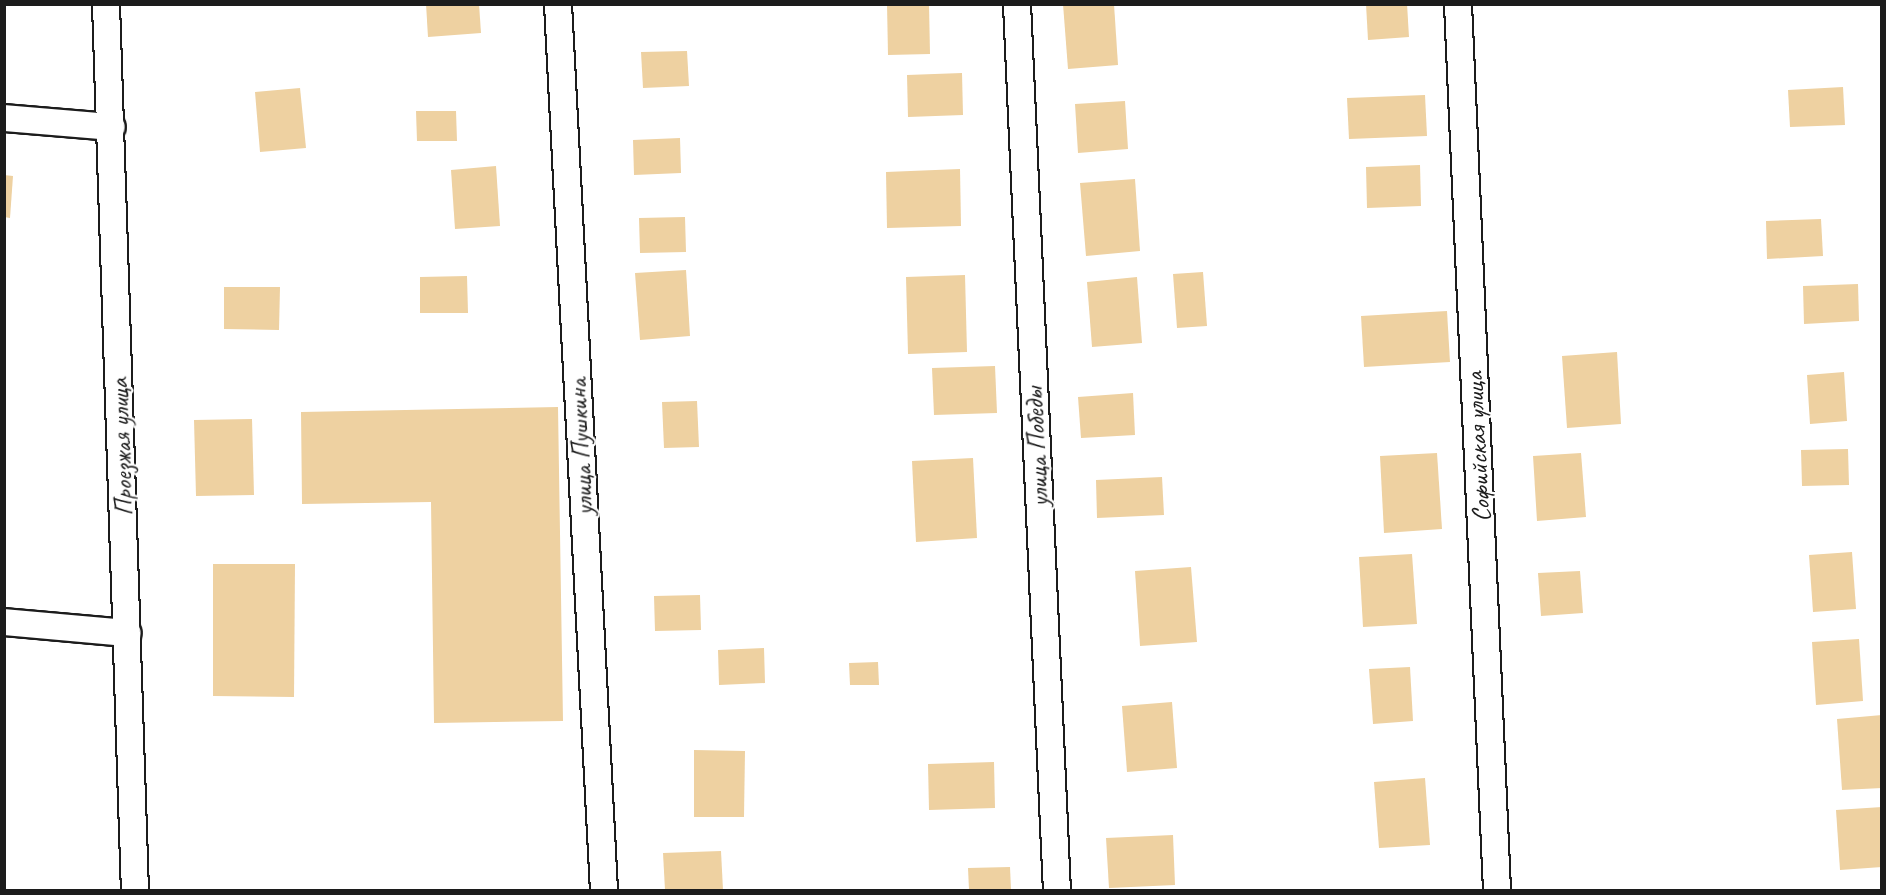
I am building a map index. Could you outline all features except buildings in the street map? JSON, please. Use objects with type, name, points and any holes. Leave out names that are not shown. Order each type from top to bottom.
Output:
[{"type":"street","name":"Проезжая улица","points":[[106,4],[112,127],[135,891]]},
{"type":"street","name":"улица Пушкина","points":[[558,4],[604,891]]},
{"type":"street","name":"улица Победы","points":[[1017,4],[1057,891]]},
{"type":"street","name":"Софийская улица","points":[[1458,4],[1497,891]]},
{"type":"street","points":[[4,118],[112,127]]},
{"type":"street","points":[[4,622],[128,633]]}]
